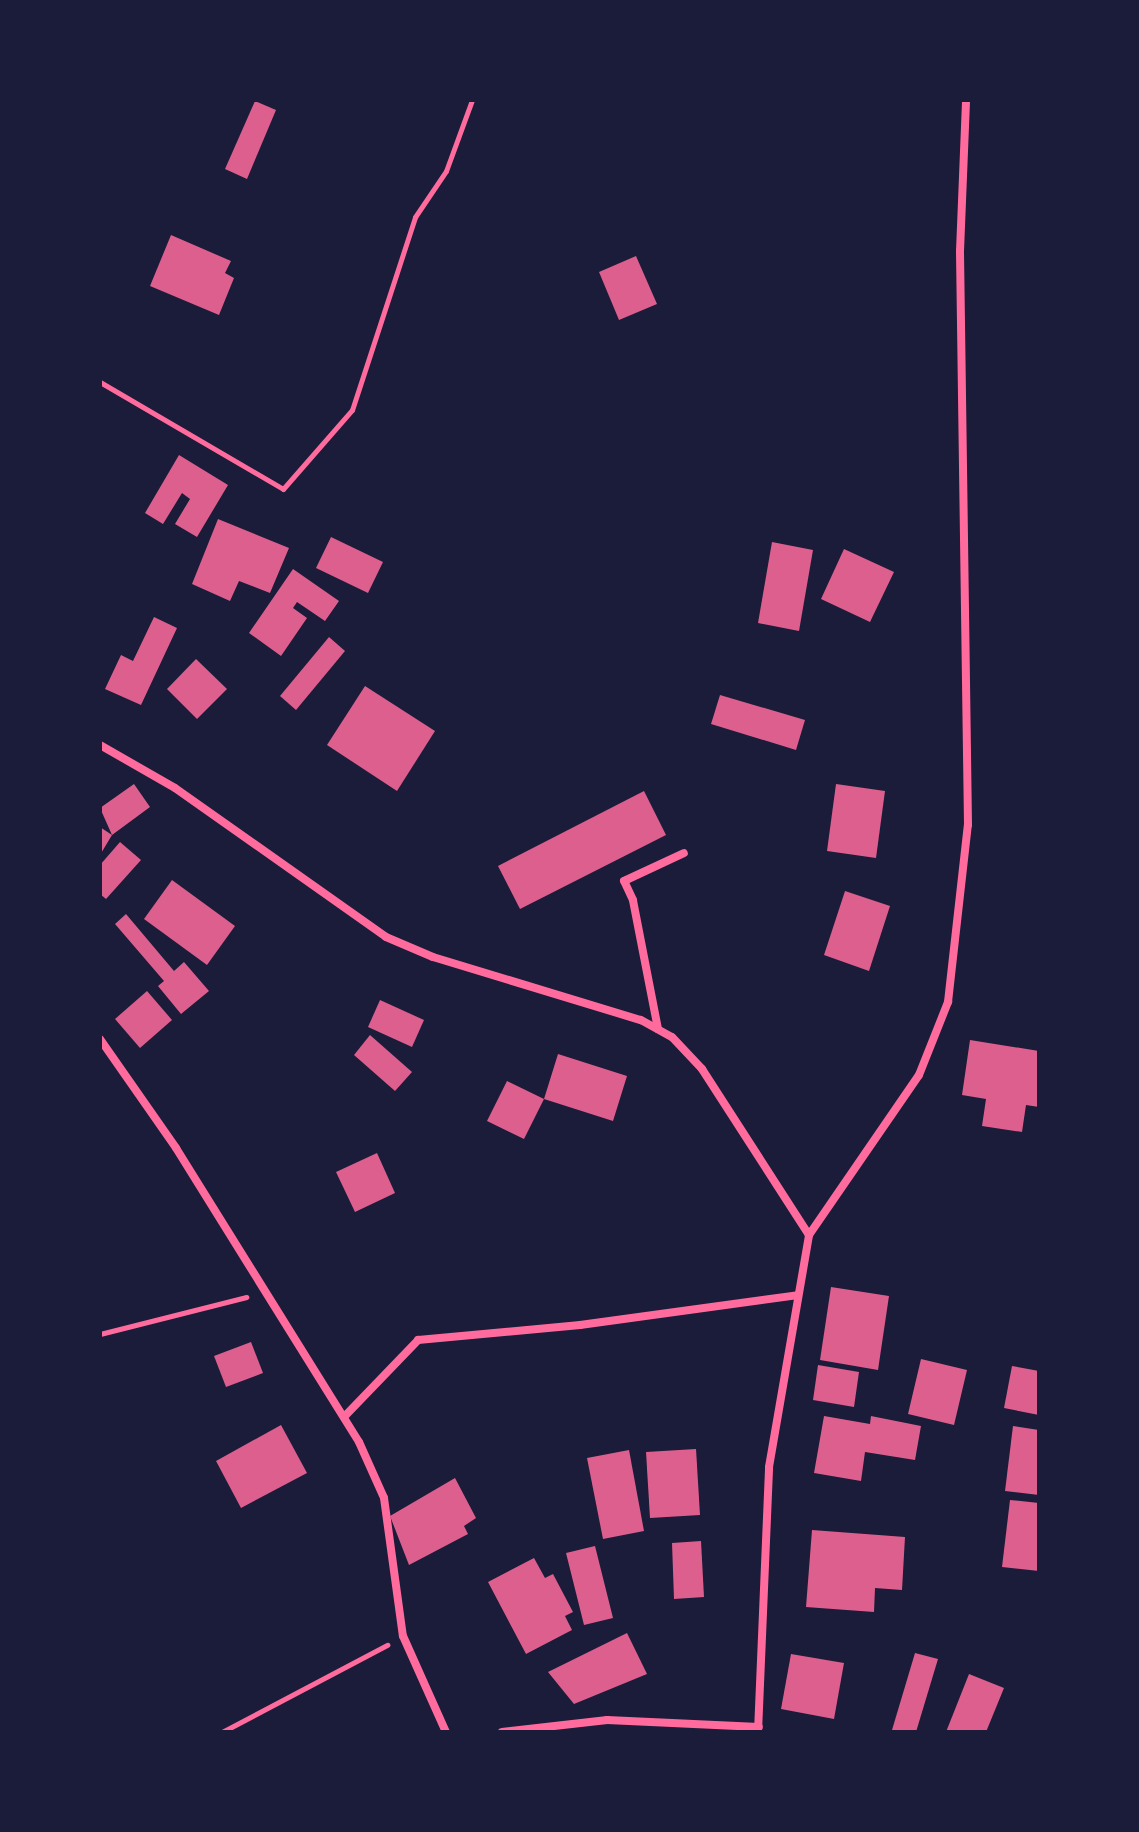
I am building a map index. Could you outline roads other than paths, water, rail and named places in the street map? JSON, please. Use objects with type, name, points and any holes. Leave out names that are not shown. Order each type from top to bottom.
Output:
[{"type":"street","points":[[502,1732],[607,1720],[758,1729],[769,1467],[809,1235],[919,1075],[948,1002],[968,825],[960,251],[966,100]]},
{"type":"street","points":[[100,745],[175,788],[386,937],[658,1029],[702,1069],[809,1235]]},
{"type":"street","points":[[658,1029],[633,900],[624,881],[684,853]]},
{"type":"street","points":[[100,1039],[176,1148],[344,1417],[384,1498],[403,1636],[446,1732]]},
{"type":"street","points":[[344,1417],[418,1340],[798,1295]]}]
